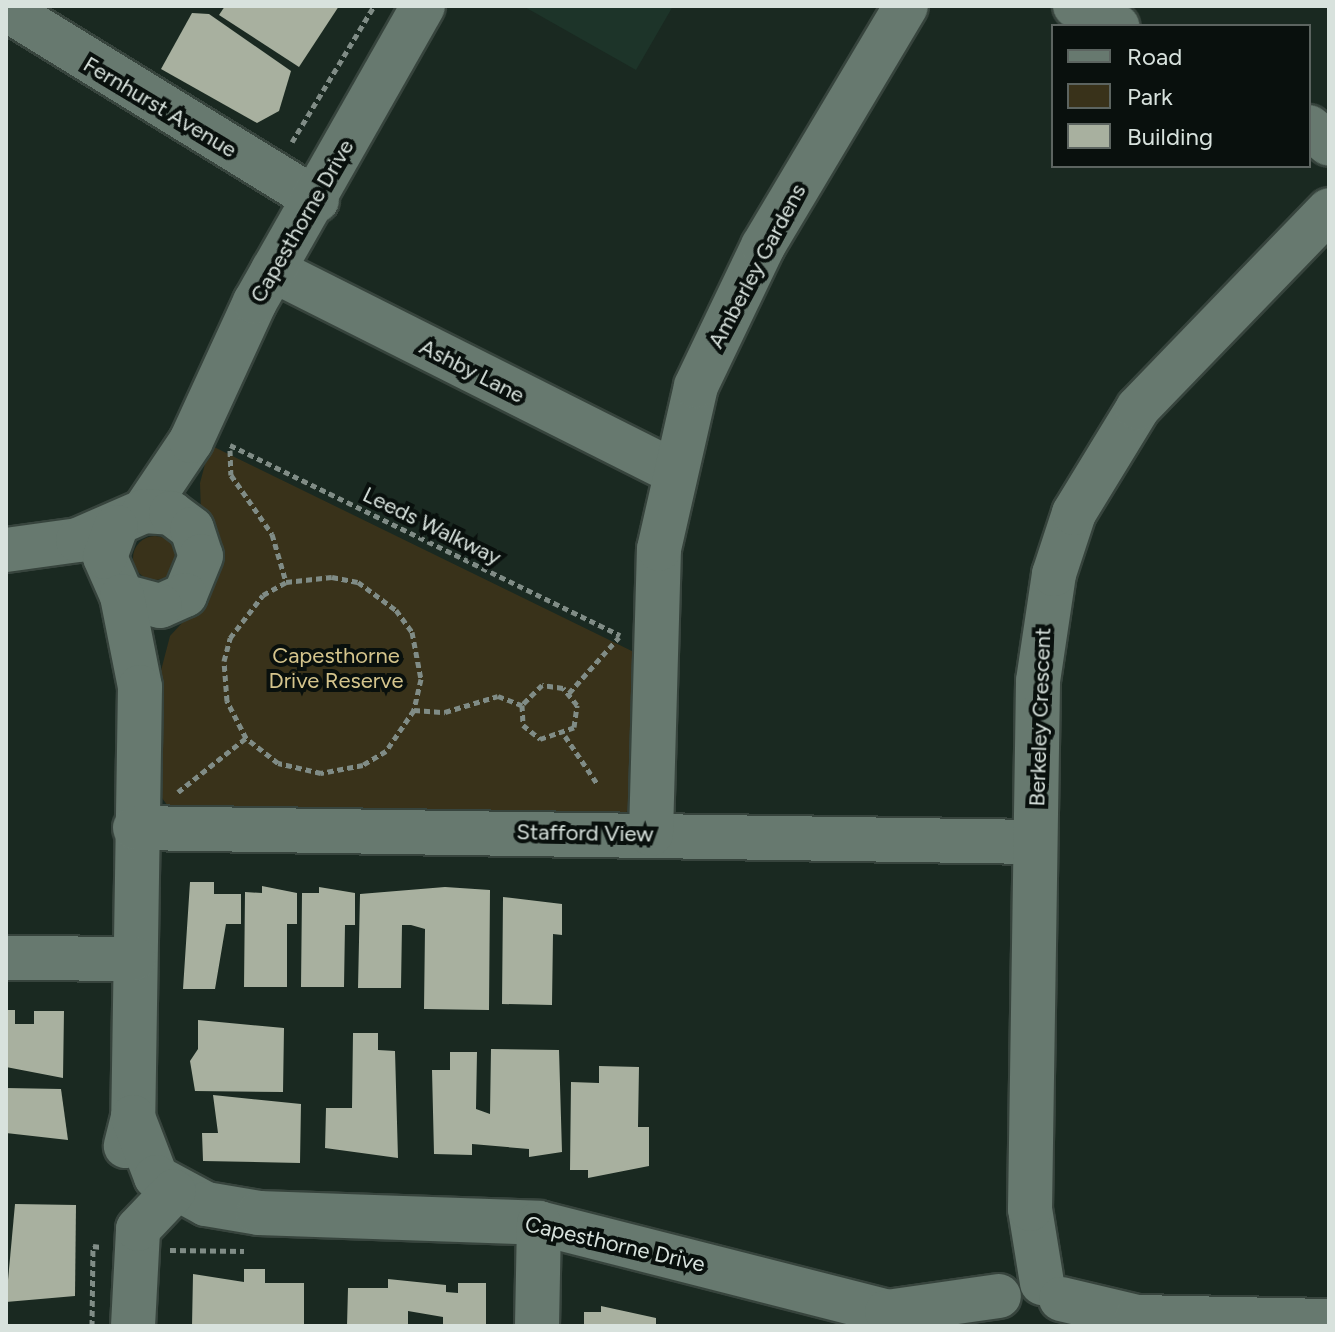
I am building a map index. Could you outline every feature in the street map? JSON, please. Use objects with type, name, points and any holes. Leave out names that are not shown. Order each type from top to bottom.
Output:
[{"type":"street","name":"Capesthorne Drive","points":[[192,529],[206,438],[273,270],[317,200],[423,6]]},
{"type":"street","name":"Amberley Gardens","points":[[651,834],[637,643],[672,471],[727,313],[906,6]]},
{"type":"street","points":[[1075,6],[1113,24]]},
{"type":"street","name":"Fernhurst Avenue","points":[[6,9],[317,200]]},
{"type":"street","points":[[1311,107],[1329,119]]},
{"type":"street","points":[[1311,129],[1329,144]]},
{"type":"street","name":"Berkeley Crescent","points":[[1029,1302],[1041,631],[1074,513],[1138,408],[1324,206]]},
{"type":"street","name":"Ashby Lane","points":[[273,270],[672,471]]},
{"type":"street","name":"Capesthorne Drive","points":[[130,519],[206,438]]},
{"type":"street","points":[[20,550],[130,519],[171,513],[192,529],[200,570],[173,602],[140,687]]},
{"type":"street","points":[[130,519],[105,557],[118,591],[140,687],[135,814],[133,1117],[143,1156],[152,1233],[133,1326]]},
{"type":"street","points":[[20,550],[146,606],[173,602]]},
{"type":"street","name":"Stafford View","points":[[135,814],[651,834],[1035,842]]},
{"type":"street","points":[[6,958],[134,959]]},
{"type":"street","name":"Capesthorne Drive","points":[[152,1233],[539,1223],[865,1308],[918,1313],[963,1326]]},
{"type":"street","points":[[537,1326],[539,1223]]},
{"type":"street","name":"Capesthorne Drive","points":[[918,1313],[1029,1302],[1117,1321],[1329,1321]]},
{"type":"path","points":[[272,173],[374,6]]},
{"type":"path","points":[[206,438],[272,534],[286,582]]},
{"type":"path","name":"Leeds Walkway","points":[[206,438],[637,643]]},
{"type":"path","points":[[286,582],[358,582],[396,610],[419,653],[414,710],[386,751],[343,772],[299,771],[246,738],[227,701],[224,661],[244,615],[286,582]]},
{"type":"path","points":[[569,693],[637,643]]},
{"type":"path","points":[[522,705],[542,685],[569,693]]},
{"type":"path","points":[[565,736],[576,717],[569,693]]},
{"type":"path","points":[[414,710],[445,712],[488,697],[522,705]]},
{"type":"path","points":[[522,705],[530,733],[565,736]]},
{"type":"path","points":[[565,736],[598,785]]},
{"type":"path","points":[[135,814],[170,799],[246,738]]},
{"type":"path","points":[[92,1326],[93,1246],[152,1233],[259,1232]]},
{"type":"shaded area","points":[[523,6],[673,6],[636,70]]},
{"type":"green space","name":"Capesthorne Drive Reserve","points":[[210,445],[640,655],[632,807],[617,820],[167,805],[160,795],[158,682],[170,636],[204,599],[200,483]]},
{"type":"green space","points":[[155,536],[171,542],[177,558],[171,574],[155,580],[139,574],[133,558],[139,542]]},
{"type":"building","points":[[225,6],[339,6],[299,67],[219,15]]},
{"type":"building","points":[[192,13],[209,14],[291,71],[279,111],[257,123],[161,69]]},
{"type":"building","points":[[190,882],[214,882],[214,894],[241,894],[241,924],[226,924],[215,989],[183,989]]},
{"type":"building","points":[[262,886],[297,893],[297,924],[287,924],[287,987],[244,987],[245,892],[262,893]]},
{"type":"building","points":[[319,887],[355,893],[355,925],[345,925],[344,987],[301,987],[302,893],[319,893]]},
{"type":"building","points":[[445,887],[490,890],[489,1010],[424,1009],[425,929],[411,925],[402,925],[401,988],[358,988],[360,894]]},
{"type":"building","points":[[503,897],[562,904],[562,935],[553,934],[552,1005],[502,1004]]},
{"type":"building","points":[[6,1010],[15,1010],[15,1024],[34,1024],[34,1011],[64,1011],[63,1078],[6,1067]]},
{"type":"building","points":[[198,1020],[284,1028],[283,1092],[195,1091],[190,1061],[198,1049]]},
{"type":"building","points":[[353,1033],[378,1033],[378,1050],[395,1051],[398,1158],[325,1148],[326,1108],[352,1108]]},
{"type":"building","points":[[491,1049],[559,1050],[562,1152],[529,1157],[529,1149],[472,1144],[472,1155],[434,1154],[432,1070],[450,1070],[450,1052],[477,1052],[476,1109],[490,1114]]},
{"type":"building","points":[[599,1066],[639,1067],[638,1127],[649,1127],[649,1166],[588,1178],[588,1170],[570,1170],[571,1082],[599,1083]]},
{"type":"building","points":[[6,1088],[61,1089],[68,1140],[6,1133]]},
{"type":"building","points":[[213,1095],[301,1104],[300,1163],[203,1161],[202,1133],[218,1133]]},
{"type":"building","points":[[15,1204],[76,1205],[75,1296],[6,1302]]},
{"type":"building","points":[[244,1269],[265,1269],[265,1283],[304,1283],[304,1326],[192,1326],[193,1274],[244,1282]]},
{"type":"building","points":[[388,1279],[446,1285],[446,1292],[458,1293],[458,1283],[486,1283],[486,1326],[443,1326],[443,1317],[408,1311],[408,1326],[347,1326],[348,1288],[388,1288]]},
{"type":"building","points":[[601,1306],[656,1318],[656,1326],[584,1326],[584,1312],[601,1312]]}]
